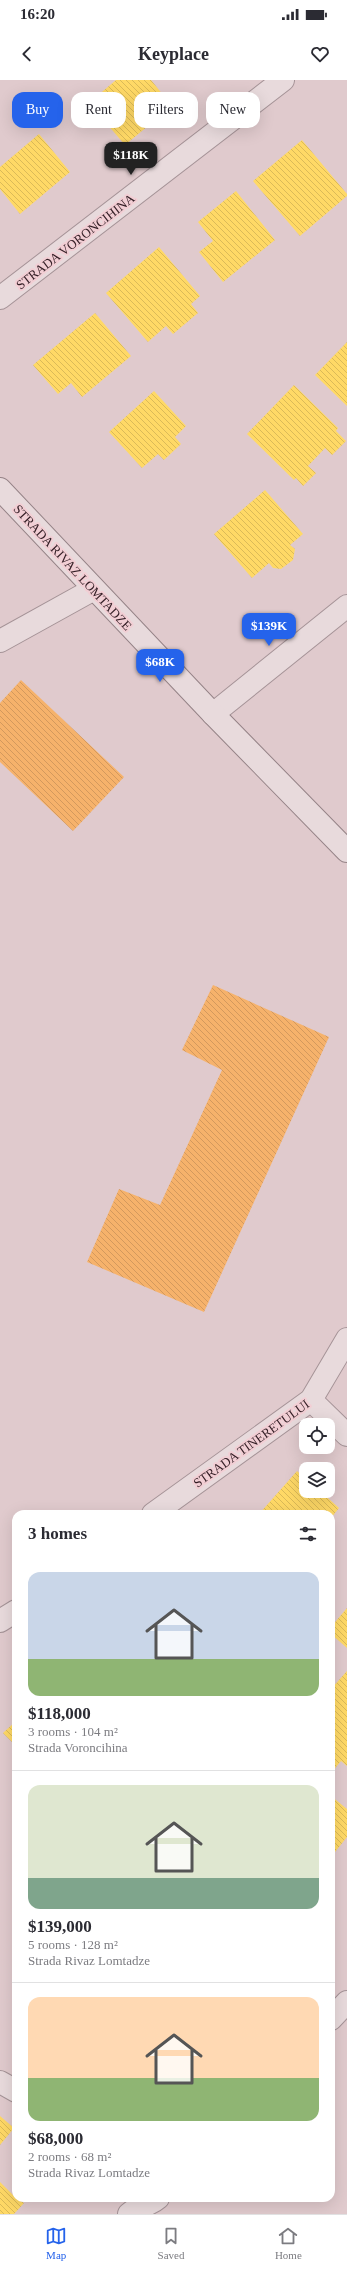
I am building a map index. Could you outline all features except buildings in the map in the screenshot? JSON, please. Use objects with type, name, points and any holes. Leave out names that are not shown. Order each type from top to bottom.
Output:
[{"type":"street","name":"STRADA VORONCIHINA","points":[[0,298],[283,80]]},
{"type":"street","name":"STRADA RIVAZ LOMTADZE","points":[[0,490],[213,714],[347,851]]},
{"type":"street","points":[[0,641],[94,589]]},
{"type":"street","points":[[213,714],[347,606]]},
{"type":"street","name":"STRADA TINERETULUI","points":[[160,1510],[311,1400],[347,1339]]},
{"type":"street","points":[[311,1400],[347,1435]]},
{"type":"street","points":[[0,1621],[12,1614]]},
{"type":"street","points":[[335,2015],[347,2002]]},
{"type":"street","points":[[0,2082],[12,2089]]},
{"type":"street","points":[[133,2209],[153,2202]]}]
